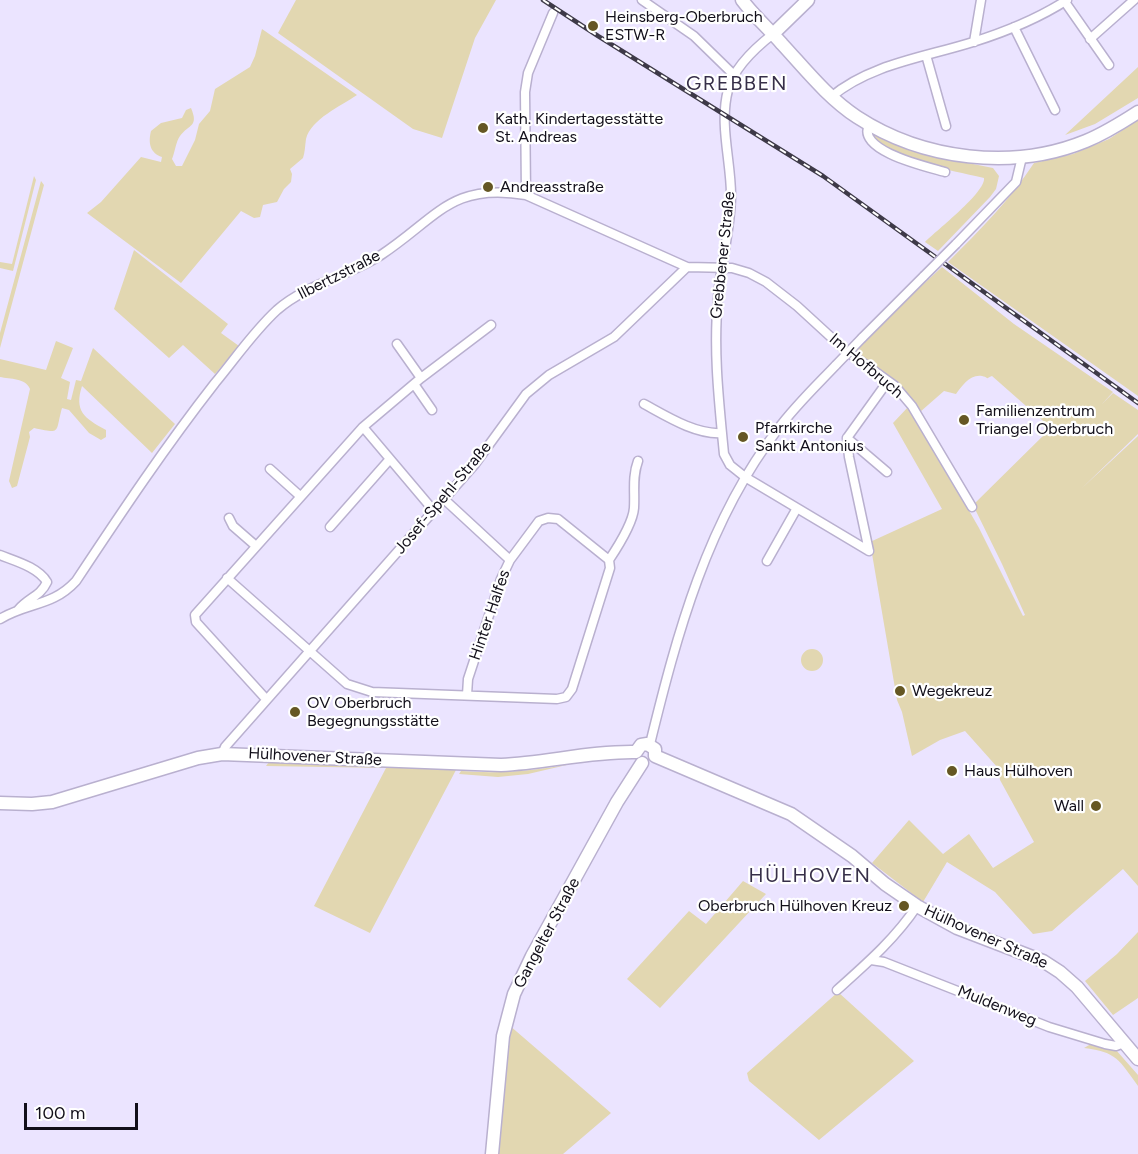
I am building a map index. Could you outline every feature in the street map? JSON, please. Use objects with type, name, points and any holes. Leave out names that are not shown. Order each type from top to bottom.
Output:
[{"type":"main road","points":[[742,0],[831,97],[869,125],[925,149],[979,157],[1022,157],[1053,152],[1111,129],[1138,112]]},
{"type":"main road","name":"Grebbener Straße","points":[[773,34],[808,0]]},
{"type":"main road","points":[[641,745],[653,750],[650,762],[639,757],[641,745]]},
{"type":"main road","name":"Hülhovener Straße","points":[[653,750],[791,814],[852,856],[885,884],[917,906],[957,928],[1043,961],[1077,987],[1138,1059]]},
{"type":"main road","name":"Hülhovener Straße","points":[[0,803],[52,802],[198,758],[222,754],[501,765],[601,753],[639,757]]},
{"type":"main road","name":"Gangelter Straße","points":[[492,1154],[503,1036],[514,994],[639,757]]},
{"type":"street","points":[[642,0],[694,36],[734,75]]},
{"type":"street","points":[[974,42],[981,0]]},
{"type":"street","points":[[1090,39],[1134,0]]},
{"type":"street","points":[[831,97],[845,85],[871,73],[974,42],[1014,27],[1066,1],[1109,65]]},
{"type":"street","points":[[526,195],[525,92],[528,73],[553,13]]},
{"type":"street","points":[[1014,27],[1055,110]]},
{"type":"street","name":"Grebbener Straße","points":[[773,34],[734,75],[726,102],[731,193],[716,329],[724,454],[730,465],[745,477],[869,551],[847,438]]},
{"type":"street","points":[[926,55],[946,126]]},
{"type":"street","points":[[869,125],[867,136],[881,149],[945,172]]},
{"type":"street","points":[[653,750],[671,658],[691,596],[712,544],[745,477],[778,428],[836,365],[1016,182],[1022,157]]},
{"type":"street","name":"Ilbertzstraße","points":[[0,619],[66,593],[176,433],[250,340],[277,310],[311,288],[373,260],[442,208],[472,194],[507,191],[526,195],[687,267]]},
{"type":"street","points":[[687,267],[721,268]]},
{"type":"street","name":"Josef-Spehl-Straße","points":[[222,754],[225,747],[266,699],[445,500],[475,464],[526,394],[549,375],[614,337],[687,267]]},
{"type":"street","name":"Im Hofbruch","points":[[721,268],[732,268],[749,273],[766,282],[797,306],[845,350],[895,386],[912,406],[972,507]]},
{"type":"street","points":[[266,699],[196,622],[195,615],[363,427],[418,381],[492,325]]},
{"type":"street","points":[[397,344],[432,410]]},
{"type":"street","points":[[887,472],[847,438],[888,381]]},
{"type":"street","points":[[644,404],[678,423],[711,434],[722,433]]},
{"type":"street","points":[[363,427],[434,511]]},
{"type":"street","points":[[330,527],[390,459]]},
{"type":"street","points":[[227,578],[347,684],[358,689],[372,692],[557,699],[566,697],[572,689],[610,568],[609,560],[617,549],[634,512],[634,474],[638,461]]},
{"type":"street","points":[[270,469],[300,496]]},
{"type":"street","points":[[445,500],[510,560]]},
{"type":"street","points":[[767,561],[796,508]]},
{"type":"street","points":[[229,518],[234,526],[256,546]]},
{"type":"street","name":"Hinter Halfes","points":[[467,695],[468,679],[501,579],[510,560],[539,521],[548,518],[558,519],[609,560]]},
{"type":"street","points":[[0,555],[43,576],[47,582],[43,591],[25,601],[17,611]]},
{"type":"street","points":[[837,990],[902,928],[917,906]]},
{"type":"street","name":"Muldenweg","points":[[871,960],[884,962],[1049,1027],[1105,1044],[1116,1046],[1124,1043]]},
{"type":"shaded area","points":[[296,0],[496,0],[475,38],[442,138],[413,129],[278,33]]},
{"type":"shaded area","points":[[262,29],[357,95],[314,125],[306,139],[303,158],[290,169],[291,182],[277,202],[263,205],[260,217],[254,218],[241,211],[181,283],[87,213],[101,202],[141,157],[161,162],[162,157],[151,147],[151,131],[161,123],[182,118],[186,110],[191,108],[194,119],[192,125],[179,138],[172,159],[176,166],[182,166],[195,140],[199,124],[210,111],[215,89],[250,67]]},
{"type":"shaded area","points":[[1138,67],[1138,98],[1095,124],[1065,135]]},
{"type":"shaded area","points":[[1138,120],[1138,396],[948,262],[983,227],[1034,163],[1073,154],[1109,139]]},
{"type":"shaded area","points":[[872,134],[918,153],[993,168],[999,176],[996,189],[938,251],[925,242],[960,211],[983,184],[984,178],[912,160],[873,139]]},
{"type":"shaded area","points":[[34,176],[36,180],[13,271],[0,268],[0,262],[12,264]]},
{"type":"shaded area","points":[[41,181],[44,185],[0,348],[0,333]]},
{"type":"shaded area","points":[[134,250],[228,324],[221,333],[239,346],[215,374],[183,345],[169,358],[114,309]]},
{"type":"shaded area","points":[[942,267],[1014,324],[1113,392],[1102,404],[1113,393],[1138,410],[1138,434],[1081,489],[1138,436],[1138,886],[1123,869],[1052,931],[1033,934],[995,892],[947,862],[923,902],[872,863],[909,820],[943,854],[969,834],[993,868],[1034,842],[1000,780],[998,768],[965,731],[940,740],[912,756],[897,700],[870,542],[942,509],[893,423],[909,406],[979,528],[1023,616],[1025,615],[973,505],[1051,428],[992,376],[974,377],[967,381],[956,394],[944,391],[920,412],[852,350]]},
{"type":"shaded area","points":[[56,341],[73,348],[61,378],[70,382],[67,399],[71,400],[76,380],[81,381],[93,348],[175,424],[152,453],[82,386],[80,408],[92,422],[106,430],[106,437],[101,440],[89,433],[69,410],[62,408],[56,430],[34,428],[29,432],[30,437],[17,486],[12,488],[9,481],[30,389],[21,381],[0,377],[0,359],[46,370]]},
{"type":"shaded area","points":[[812,649],[820,652],[823,660],[820,668],[812,671],[804,668],[801,660],[804,652]]},
{"type":"shaded area","points":[[269,762],[456,770],[370,933],[314,906],[386,768],[266,766]]},
{"type":"shaded area","points":[[571,764],[528,774],[498,777],[459,774],[461,771],[516,771]]},
{"type":"shaded area","points":[[743,881],[766,894],[660,1008],[627,979],[689,911],[706,924]]},
{"type":"shaded area","points":[[1138,932],[1138,998],[1113,1015],[1085,981],[1117,954]]},
{"type":"shaded area","points":[[838,992],[914,1061],[819,1140],[749,1081],[747,1073]]},
{"type":"shaded area","points":[[509,1025],[611,1113],[563,1154],[496,1154]]},
{"type":"shaded area","points":[[1091,1044],[1116,1050],[1138,1075],[1138,1086],[1111,1055],[1084,1048]]},
{"type":"railway","points":[[543,0],[823,176],[1138,403]]},
{"type":"place","name":"Heinsberg-Oberbruch ESTW-R","points":[[593,26]]},
{"type":"place","name":"Kath. Kindertagesstätte St. Andreas","points":[[483,128]]},
{"type":"place","name":"Andreasstraße","points":[[488,187]]},
{"type":"place","name":"Familienzentrum Triangel Oberbruch","points":[[964,420]]},
{"type":"place","name":"Pfarrkirche Sankt Antonius","points":[[743,437]]},
{"type":"place","name":"Wegekreuz","points":[[900,691]]},
{"type":"place","name":"OV Oberbruch Begegnungsstätte","points":[[295,712]]},
{"type":"place","name":"Haus Hülhoven","points":[[952,771]]},
{"type":"place","name":"Wall","points":[[1096,806]]},
{"type":"place","name":"Oberbruch Hülhoven Kreuz","points":[[904,906]]},
{"type":"district","name":"GREBBEN","points":[[737,84]]},
{"type":"district","name":"HÜLHOVEN","points":[[810,876]]}]
